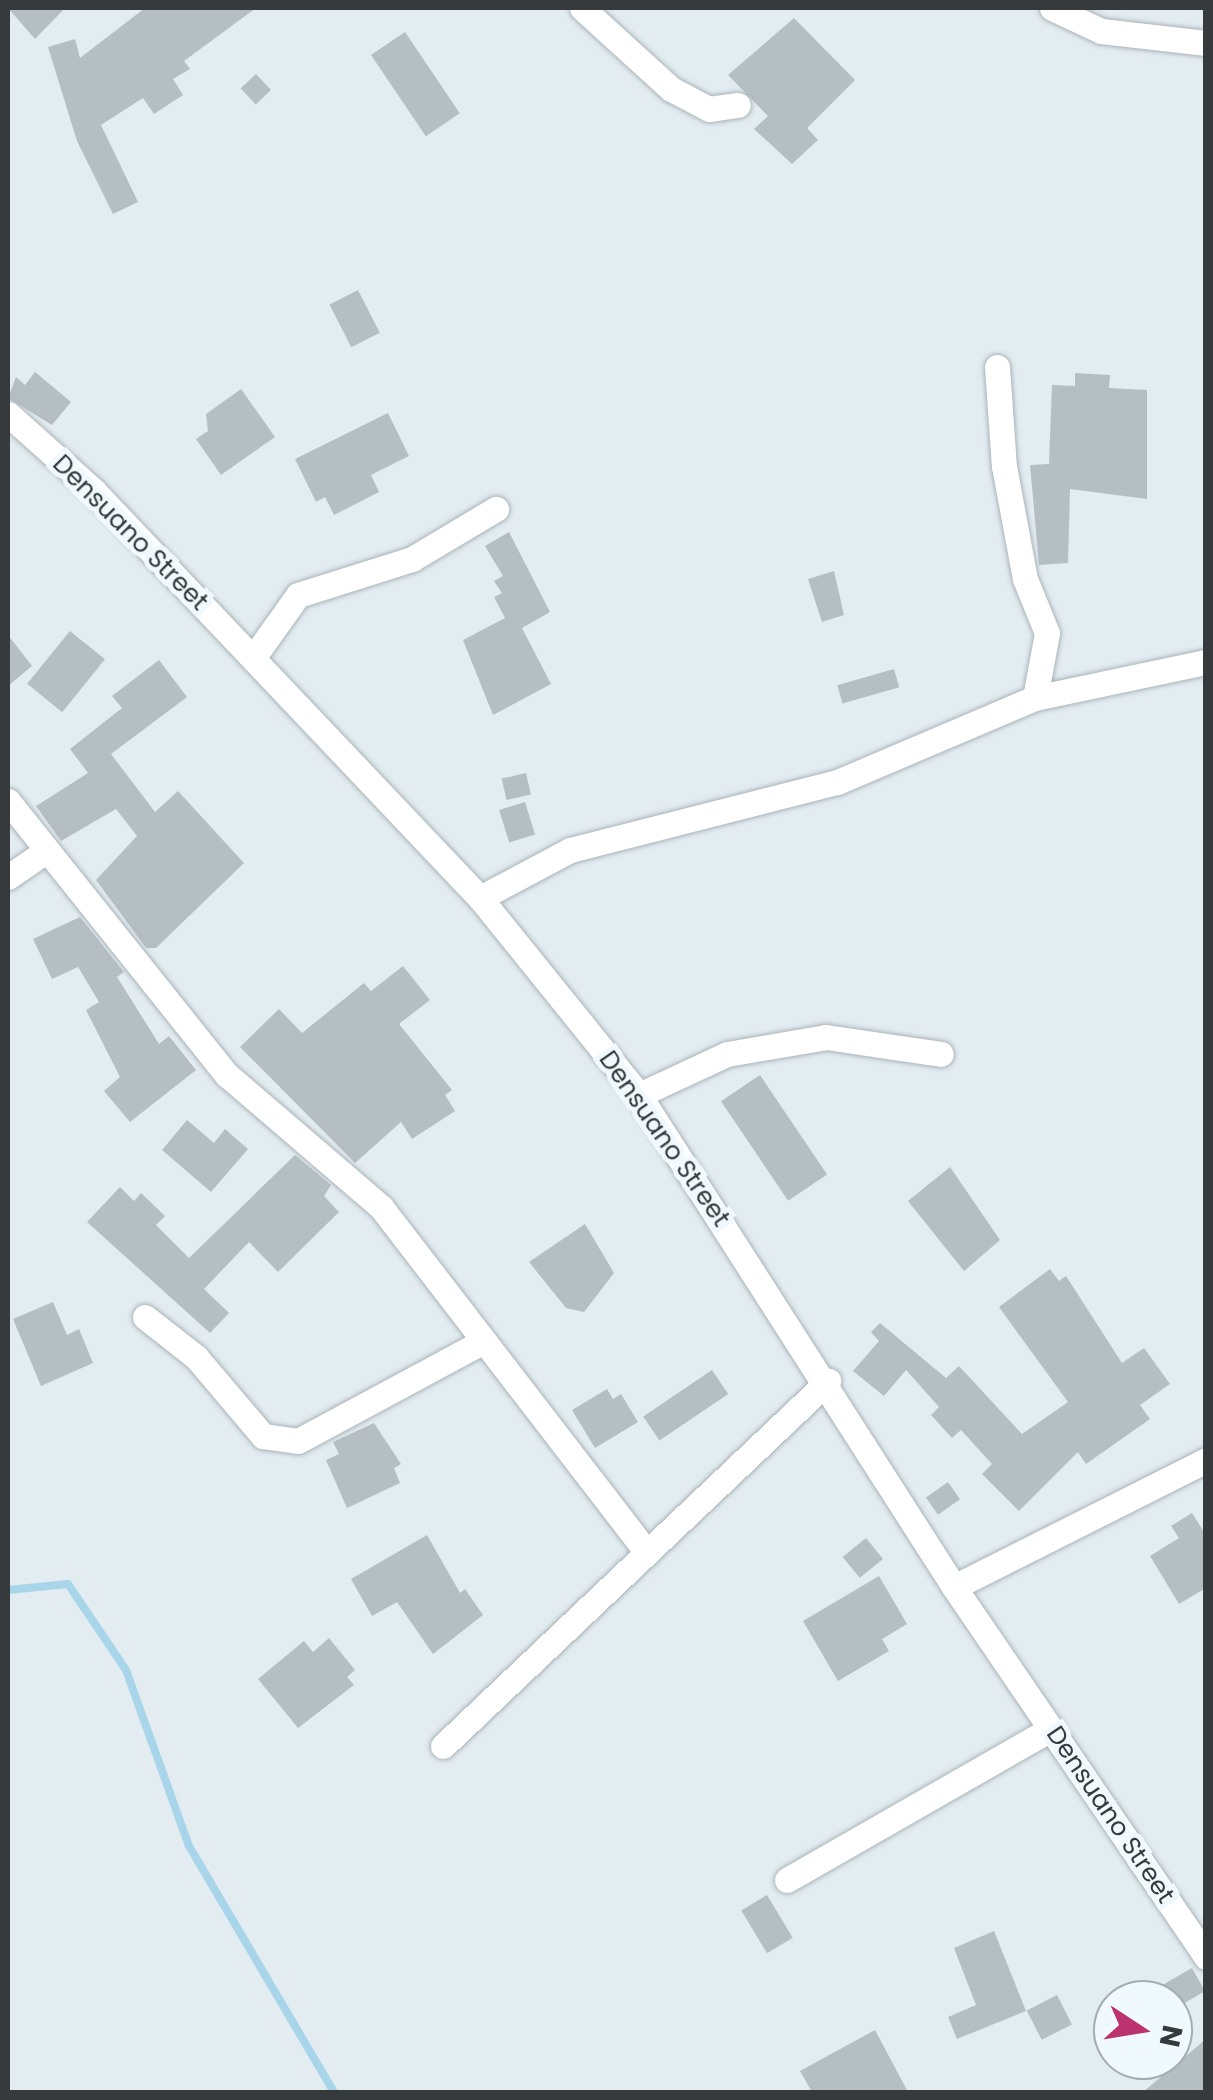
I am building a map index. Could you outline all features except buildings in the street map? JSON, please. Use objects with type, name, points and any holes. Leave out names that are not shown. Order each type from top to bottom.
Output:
[{"type":"street","points":[[582,8],[671,89],[709,109],[738,105]]},
{"type":"street","points":[[1052,8],[1101,31],[1206,44]]},
{"type":"street","points":[[997,366],[1007,485],[1025,578],[1047,633],[1035,698]]},
{"type":"street","name":"Densuano Street","points":[[8,414],[253,658],[480,898],[638,1095],[828,1381],[954,1587],[1206,1957]]},
{"type":"street","points":[[253,658],[298,596],[412,559],[496,509]]},
{"type":"street","points":[[480,898],[570,850],[837,782],[1035,698],[1206,662]]},
{"type":"street","points":[[8,801],[43,854],[228,1075],[381,1207],[647,1553]]},
{"type":"street","points":[[8,877],[43,854]]},
{"type":"street","points":[[638,1095],[727,1054],[826,1037],[942,1054]]},
{"type":"street","points":[[145,1318],[196,1357],[263,1436],[298,1441],[484,1341]]},
{"type":"street","points":[[443,1746],[828,1381]]},
{"type":"street","points":[[954,1587],[1206,1460]]},
{"type":"street","points":[[787,1880],[1052,1728]]},
{"type":"waterway","points":[[8,1590],[68,1584],[126,1670],[189,1846],[334,2092]]}]
